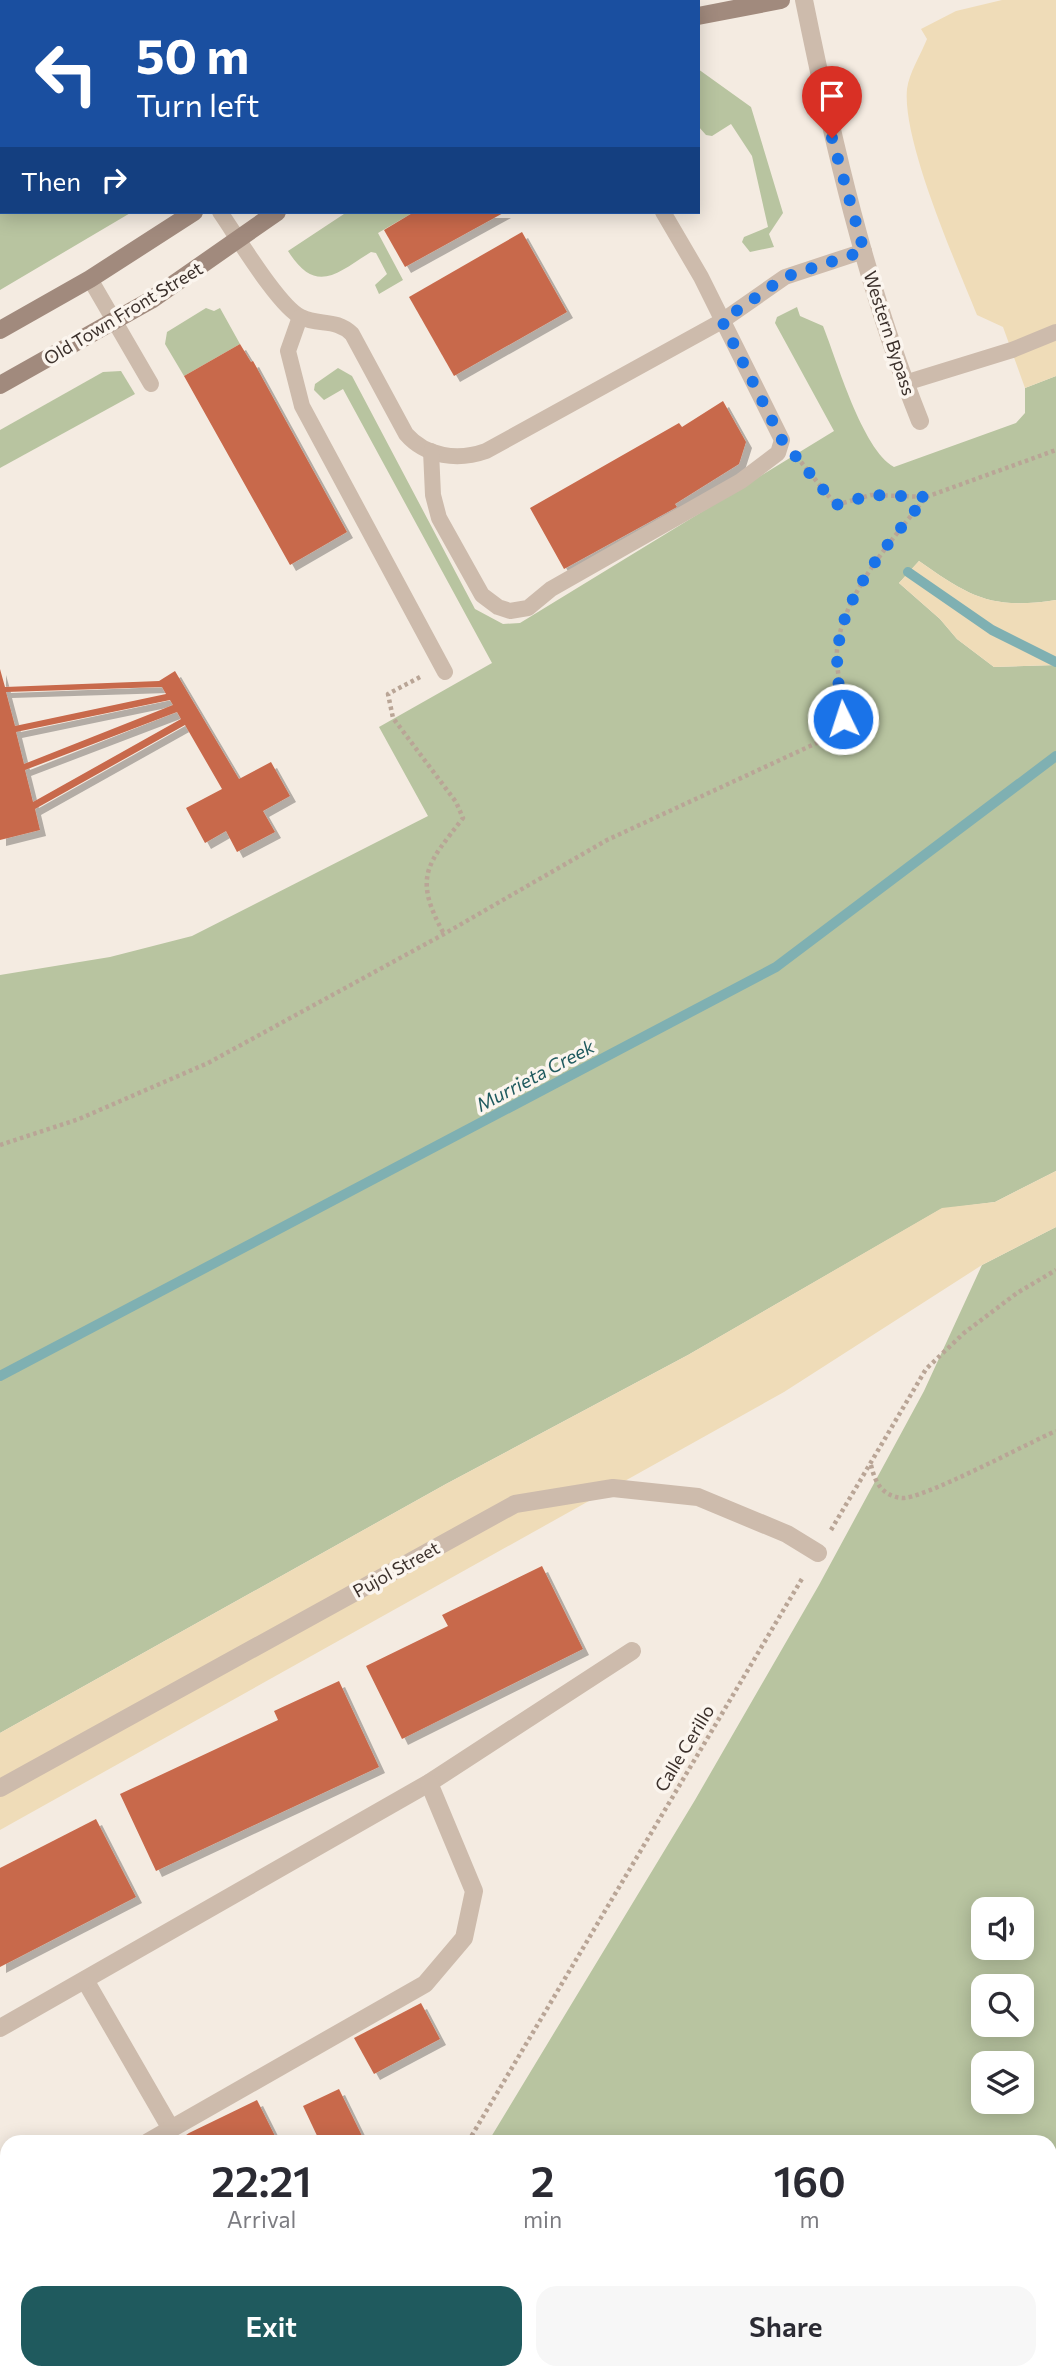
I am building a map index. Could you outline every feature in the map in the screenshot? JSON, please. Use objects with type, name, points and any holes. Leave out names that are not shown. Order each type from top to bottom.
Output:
[{"type":"main road","points":[[700,16],[781,0]]},
{"type":"main road","points":[[0,330],[90,279],[191,214]]},
{"type":"main road","name":"Old Town Front Street","points":[[0,385],[115,321],[274,214]]},
{"type":"street","name":"Western Bypass","points":[[804,0],[837,162],[905,383],[920,421]]},
{"type":"street","name":"Pujol Street","points":[[0,1788],[515,1504],[612,1488],[698,1497],[787,1534],[818,1553]]},
{"type":"street","points":[[0,2028],[429,1783],[632,1651]]},
{"type":"street","points":[[160,2135],[425,1984],[464,1938],[474,1891],[429,1783]]},
{"type":"street","points":[[85,1980],[170,2129]]},
{"type":"lane","points":[[221,214],[278,295],[300,317],[342,324],[352,334],[406,434],[416,445],[452,457],[486,451],[722,321],[785,277],[864,251]]},
{"type":"lane","points":[[432,451],[433,495],[439,518],[482,595],[498,607],[510,611],[528,608],[551,589],[741,481],[778,453],[782,440],[701,277],[664,214]]},
{"type":"lane","points":[[90,279],[151,384]]},
{"type":"lane","points":[[300,317],[289,351],[302,406],[444,668]]},
{"type":"lane","points":[[905,383],[1012,350],[1056,332]]},
{"type":"path","points":[[782,440],[836,505],[871,495],[926,497],[1056,450]]},
{"type":"path","points":[[0,1145],[79,1119],[208,1063],[444,934],[607,840],[834,735],[843,719],[837,651],[846,610],[889,544],[926,497]]},
{"type":"path","points":[[444,668],[388,694],[393,718],[456,802],[463,818],[437,849],[428,870],[426,889],[434,916],[444,934]]},
{"type":"path","name":"Calle Cerillo","points":[[472,2135],[926,1369],[964,1333],[1017,1293],[1056,1270]]},
{"type":"path","points":[[870,1464],[875,1482],[891,1496],[904,1499],[956,1479],[1056,1431]]},
{"type":"green space","points":[[700,70],[751,107],[783,213],[769,234],[774,247],[750,252],[742,242],[744,237],[768,227],[752,156],[731,124],[712,136],[706,135],[700,128]]},
{"type":"green space","points":[[0,214],[129,214],[0,290]]},
{"type":"green space","points":[[344,214],[411,214],[378,233],[403,280],[379,294],[375,285],[387,274],[376,253],[371,252],[337,273],[317,276],[298,265],[288,251]]},
{"type":"green space","points":[[797,307],[800,316],[823,326],[861,424],[882,457],[894,467],[1016,423],[1025,413],[1025,388],[1056,376],[1056,600],[1015,603],[983,598],[953,584],[919,561],[899,583],[940,619],[957,639],[994,667],[1056,665],[1056,1171],[995,1202],[941,1209],[688,1355],[446,1484],[0,1733],[0,975],[110,957],[192,936],[428,816],[379,727],[492,663],[343,389],[324,400],[314,390],[315,384],[338,368],[352,376],[475,609],[503,624],[520,623],[834,431],[775,323],[777,317]]},
{"type":"green space","points":[[206,308],[214,311],[220,308],[240,344],[184,376],[165,344],[167,332]]},
{"type":"green space","points":[[121,371],[135,394],[0,468],[0,430],[103,372]]},
{"type":"green space","points":[[1056,1227],[1056,2135],[492,2135],[695,1800],[819,1585],[924,1391],[982,1265]]},
{"type":"sand","points":[[1002,0],[1056,0],[1056,376],[1025,388],[1003,327],[977,315],[921,170],[908,112],[908,83],[927,39],[921,29],[956,11]]},
{"type":"sand","points":[[919,561],[953,584],[983,598],[1015,603],[1056,600],[1056,665],[994,667],[957,639],[940,619],[899,583]]},
{"type":"sand","points":[[1056,1171],[1056,1227],[982,1265],[784,1392],[0,1830],[0,1733],[446,1484],[688,1355],[942,1208],[995,1202]]},
{"type":"building","points":[[411,214],[501,214],[405,267],[384,230]]},
{"type":"building","points":[[522,232],[567,312],[454,376],[409,297]]},
{"type":"building","points":[[240,344],[251,362],[253,361],[347,532],[290,565],[184,376]]},
{"type":"building","points":[[723,401],[746,442],[739,464],[675,504],[677,507],[564,569],[530,508],[679,423],[682,427]]},
{"type":"building","points":[[0,669],[5,687],[159,681],[175,671],[239,779],[271,762],[290,796],[263,811],[275,832],[237,852],[226,831],[205,843],[186,808],[222,789],[185,725],[35,809],[40,830],[0,840]],"holes":[[[162,687],[166,694],[15,726],[6,692]],[[170,700],[173,705],[24,764],[16,732]],[[177,712],[181,719],[33,802],[25,770]]]},
{"type":"building","points":[[542,1566],[583,1649],[402,1739],[366,1666],[448,1626],[442,1615]]},
{"type":"building","points":[[339,1681],[379,1767],[156,1871],[120,1794],[278,1720],[274,1711]]},
{"type":"building","points":[[96,1819],[136,1897],[0,1967],[0,1868]]},
{"type":"building","points":[[421,2003],[440,2039],[374,2074],[354,2038]]},
{"type":"building","points":[[339,2089],[362,2135],[317,2135],[303,2106]]},
{"type":"building","points":[[257,2100],[274,2135],[186,2135]]},
{"type":"waterway","points":[[908,572],[992,630],[1056,662]]},
{"type":"waterway","name":"Murrieta Creek","points":[[0,1376],[776,967],[1056,756]]},
{"type":"route","points":[[832,138],[864,251],[785,277],[722,321],[782,440],[836,505],[852,503],[871,495],[926,497],[889,544],[846,610],[837,651],[843,719]]}]
